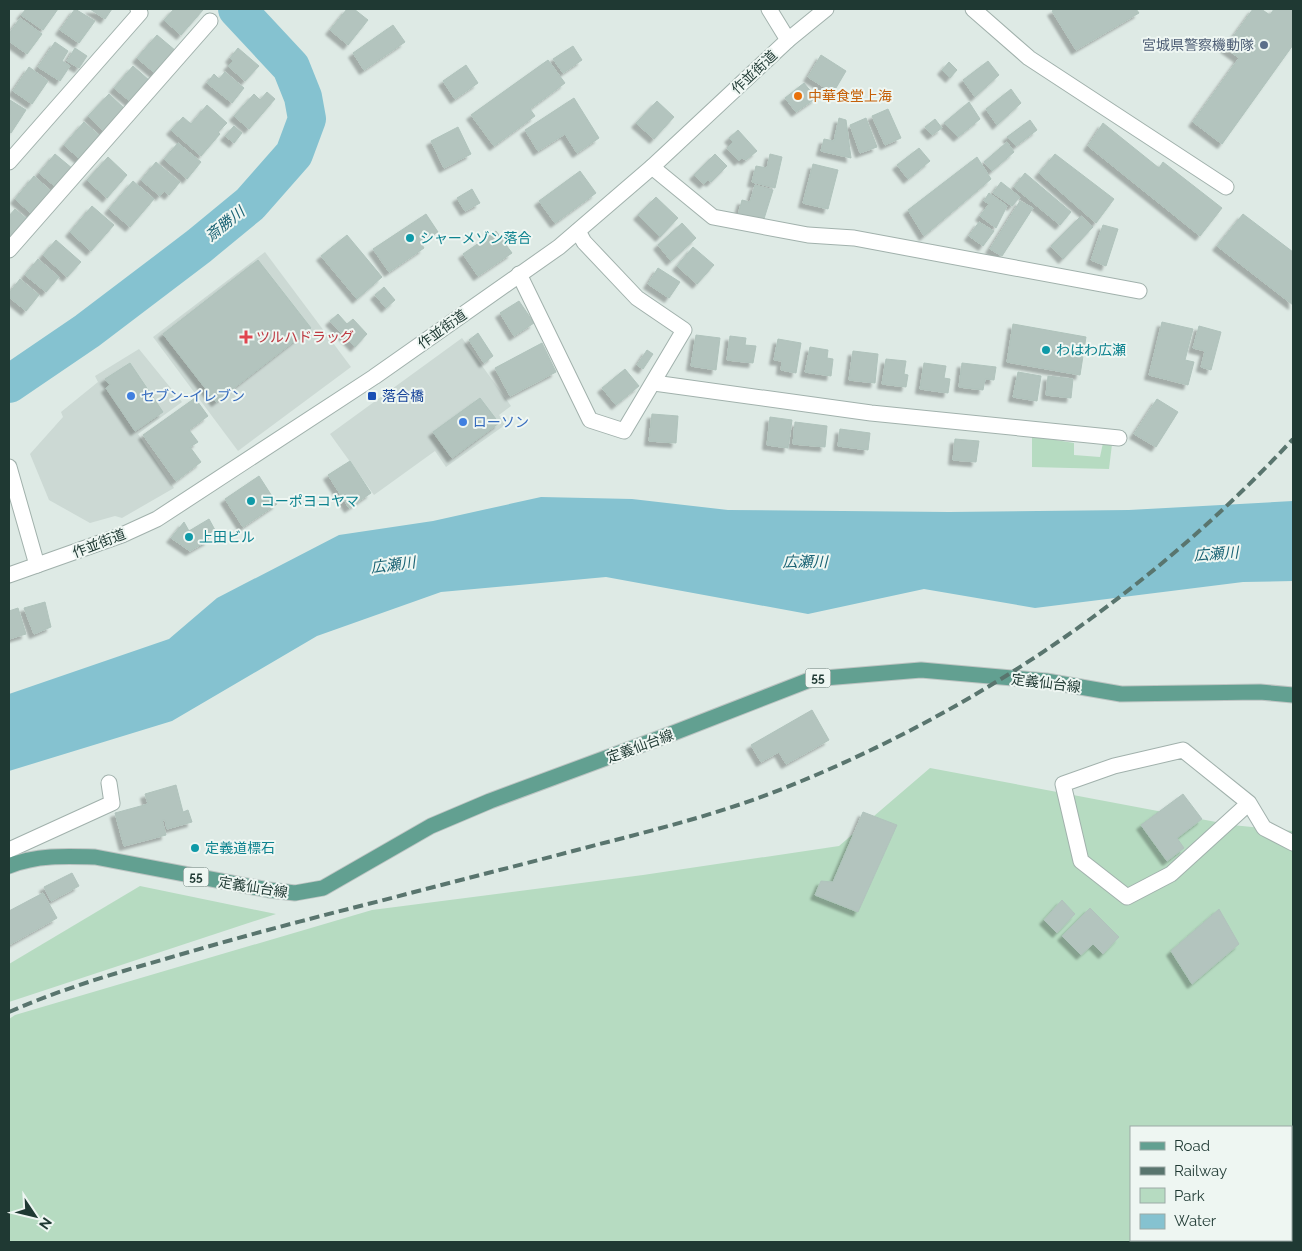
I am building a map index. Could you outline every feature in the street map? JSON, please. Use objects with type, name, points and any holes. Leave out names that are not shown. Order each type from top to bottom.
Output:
[{"type":"main road","name":"定義仙台線","points":[[9,866],[26,860],[67,856],[95,857],[269,890],[295,893],[323,888],[431,826],[490,801],[812,679],[922,670],[1046,681],[1121,694],[1260,692],[1293,695]]},
{"type":"street","points":[[9,162],[140,13],[138,9]]},
{"type":"street","points":[[769,9],[788,40]]},
{"type":"street","name":"作並街道","points":[[9,575],[122,535],[157,519],[374,378],[578,231],[652,167],[788,40],[826,9]]},
{"type":"street","points":[[973,9],[1028,58],[1226,187]]},
{"type":"street","points":[[9,250],[210,22]]},
{"type":"street","points":[[652,167],[713,217],[808,235],[854,238],[1139,291]]},
{"type":"street","points":[[519,274],[590,420],[624,431],[684,330],[637,298],[584,242],[578,231]]},
{"type":"street","points":[[654,383],[871,413],[1119,438]]},
{"type":"street","points":[[9,467],[37,565]]},
{"type":"street","points":[[1249,803],[1171,874],[1127,897],[1080,861],[1063,784],[1114,766],[1183,750],[1249,803],[1264,828],[1293,843]]},
{"type":"street","points":[[9,850],[112,803],[109,783]]},
{"type":"shaded area","points":[[265,252],[351,367],[238,451],[153,337]]},
{"type":"shaded area","points":[[462,338],[511,406],[499,415],[505,425],[446,467],[435,451],[374,495],[330,434]]},
{"type":"shaded area","points":[[139,349],[182,402],[138,434],[174,488],[122,518],[115,516],[90,523],[49,500],[30,454],[63,417],[61,412],[98,382],[95,376]]},
{"type":"green space","points":[[1032,436],[1074,443],[1074,455],[1100,457],[1103,443],[1112,444],[1109,469],[1032,467]]},
{"type":"green space","points":[[930,768],[1232,825],[1293,831],[1293,1242],[9,1242],[9,1019],[15,1015],[372,910],[643,875],[839,846]]},
{"type":"green space","points":[[140,886],[276,914],[9,1002],[9,964]]},
{"type":"water","name":"広瀬川","points":[[541,497],[632,499],[728,510],[949,512],[1129,510],[1293,501],[1293,581],[1243,582],[1035,608],[924,589],[808,614],[606,577],[441,592],[317,636],[172,721],[9,771],[9,694],[169,639],[217,598],[339,535],[433,521]]},
{"type":"building","points":[[26,9],[58,9],[43,30],[21,15]]},
{"type":"building","points":[[75,9],[95,21],[79,43],[60,30]]},
{"type":"building","points":[[90,9],[112,9],[105,19]]},
{"type":"building","points":[[174,9],[203,10],[181,35],[164,20]]},
{"type":"building","points":[[347,9],[354,9],[368,20],[348,45],[330,30]]},
{"type":"building","points":[[1056,9],[1136,9],[1139,13],[1076,50],[1052,11]]},
{"type":"building","points":[[1253,9],[1261,9],[1270,15],[1274,9],[1293,9],[1293,45],[1222,144],[1193,122],[1239,58],[1225,48]]},
{"type":"building","points":[[20,18],[42,34],[27,54],[9,41],[9,34]]},
{"type":"building","points":[[393,25],[405,42],[364,70],[353,53]]},
{"type":"building","points":[[157,35],[176,51],[156,74],[137,58]]},
{"type":"building","points":[[55,42],[68,51],[62,61],[70,66],[60,81],[38,67]]},
{"type":"building","points":[[573,46],[582,60],[563,73],[553,59]]},
{"type":"building","points":[[75,48],[87,56],[79,68],[67,61]]},
{"type":"building","points":[[238,48],[259,66],[245,81],[228,66],[233,61],[230,58]]},
{"type":"building","points":[[821,55],[846,71],[833,93],[808,77]]},
{"type":"building","points":[[548,60],[565,83],[530,109],[535,116],[494,146],[471,115]]},
{"type":"building","points":[[988,61],[999,75],[975,97],[963,80]]},
{"type":"building","points":[[949,62],[957,70],[950,78],[942,70]]},
{"type":"building","points":[[466,65],[478,83],[455,99],[443,81]]},
{"type":"building","points":[[133,66],[150,81],[132,103],[114,88]]},
{"type":"building","points":[[29,67],[48,81],[32,104],[13,91]]},
{"type":"building","points":[[225,72],[244,88],[232,103],[207,83],[214,74],[219,79]]},
{"type":"building","points":[[804,83],[816,98],[796,112],[785,98]]},
{"type":"building","points":[[1011,89],[1021,103],[997,125],[986,109]]},
{"type":"building","points":[[267,92],[275,99],[249,129],[234,116],[254,94],[260,100]]},
{"type":"building","points":[[109,94],[126,110],[106,133],[88,116]]},
{"type":"building","points":[[574,98],[599,138],[577,153],[565,134],[538,151],[525,130]]},
{"type":"building","points":[[10,100],[26,110],[11,133],[9,131]]},
{"type":"building","points":[[657,101],[674,117],[654,139],[636,123]]},
{"type":"building","points":[[969,102],[980,119],[958,137],[944,123]]},
{"type":"building","points":[[207,105],[227,123],[201,156],[171,130],[183,117],[191,124]]},
{"type":"building","points":[[888,109],[901,138],[885,145],[872,116]]},
{"type":"building","points":[[839,118],[846,120],[851,158],[821,151],[824,139],[834,141]]},
{"type":"building","points":[[866,118],[877,147],[860,153],[850,125]]},
{"type":"building","points":[[935,119],[942,128],[932,135],[925,127]]},
{"type":"building","points":[[1030,120],[1037,130],[1016,146],[1007,137]]},
{"type":"building","points":[[84,122],[101,137],[81,160],[64,145]]},
{"type":"building","points":[[1103,123],[1159,168],[1163,162],[1222,208],[1200,236],[1088,146]]},
{"type":"building","points":[[234,126],[242,133],[234,143],[225,136]]},
{"type":"building","points":[[458,127],[471,154],[444,168],[431,141]]},
{"type":"building","points":[[738,130],[757,151],[746,160],[742,158],[739,161],[727,148],[733,142],[729,138]]},
{"type":"building","points":[[1007,142],[1014,152],[992,171],[984,162]]},
{"type":"building","points":[[178,143],[201,162],[187,179],[164,159]]},
{"type":"building","points":[[919,148],[930,161],[908,179],[897,165]]},
{"type":"building","points":[[55,154],[73,169],[57,188],[39,173]]},
{"type":"building","points":[[715,154],[727,166],[711,182],[708,180],[704,184],[694,175]]},
{"type":"building","points":[[770,154],[782,157],[775,188],[752,182],[756,166],[767,168]]},
{"type":"building","points":[[1055,154],[1114,199],[1096,223],[1039,173]]},
{"type":"building","points":[[108,157],[127,175],[107,198],[87,180]]},
{"type":"building","points":[[977,157],[991,179],[924,236],[908,210]]},
{"type":"building","points":[[156,162],[180,182],[169,195],[164,191],[160,196],[141,180]]},
{"type":"building","points":[[813,164],[838,170],[828,209],[803,203]]},
{"type":"building","points":[[580,171],[596,193],[555,223],[539,201]]},
{"type":"building","points":[[1025,173],[1071,212],[1060,225],[1014,187]]},
{"type":"building","points":[[34,176],[52,192],[33,215],[15,199]]},
{"type":"building","points":[[133,181],[154,199],[130,227],[109,209]]},
{"type":"building","points":[[1001,182],[1020,197],[1012,206],[993,193]]},
{"type":"building","points":[[755,185],[773,190],[763,222],[738,215],[742,200],[750,202]]},
{"type":"building","points":[[472,189],[480,203],[465,211],[457,198]]},
{"type":"building","points":[[989,193],[1007,206],[996,228],[980,216],[989,204],[984,201]]},
{"type":"building","points":[[656,197],[678,218],[660,237],[638,215]]},
{"type":"building","points":[[1020,201],[1033,208],[1002,256],[990,249]]},
{"type":"building","points":[[92,206],[114,225],[91,251],[70,232]]},
{"type":"building","points":[[15,209],[27,219],[9,240],[9,216]]},
{"type":"building","name":"シャーメゾン落合","points":[[426,214],[438,232],[421,243],[424,248],[389,272],[373,249]]},
{"type":"building","points":[[1243,214],[1293,252],[1293,305],[1217,246]]},
{"type":"building","points":[[1081,216],[1093,227],[1063,259],[1051,246]]},
{"type":"building","points":[[979,222],[994,231],[983,246],[969,236]]},
{"type":"building","points":[[682,223],[696,238],[671,261],[658,245]]},
{"type":"building","points":[[1103,225],[1118,229],[1106,266],[1091,260]]},
{"type":"building","points":[[496,231],[512,253],[478,276],[463,254]]},
{"type":"building","points":[[347,235],[382,277],[357,299],[321,256]]},
{"type":"building","points":[[56,240],[81,262],[67,277],[43,255]]},
{"type":"building","points":[[693,247],[714,265],[697,284],[677,266]]},
{"type":"building","points":[[38,259],[59,277],[46,292],[25,275]]},
{"type":"building","points":[[258,260],[311,328],[216,402],[163,334]]},
{"type":"building","points":[[658,268],[680,282],[669,298],[648,284]]},
{"type":"building","points":[[20,279],[39,295],[26,311],[9,297],[9,293]]},
{"type":"building","points":[[384,287],[395,300],[386,308],[375,295]]},
{"type":"building","points":[[519,301],[534,323],[514,336],[500,313]]},
{"type":"building","points":[[338,314],[347,324],[353,319],[367,334],[355,347],[330,321]]},
{"type":"building","points":[[1162,322],[1193,329],[1185,360],[1194,362],[1188,385],[1149,375]]},
{"type":"building","name":"わはわ広瀬","points":[[1013,324],[1086,337],[1080,375],[1007,362]]},
{"type":"building","points":[[1199,326],[1221,332],[1211,370],[1201,367],[1205,351],[1193,348]]},
{"type":"building","points":[[478,333],[493,356],[484,363],[469,340]]},
{"type":"building","points":[[696,335],[720,338],[716,370],[691,366]]},
{"type":"building","points":[[730,336],[746,338],[745,345],[756,346],[753,363],[727,360]]},
{"type":"building","points":[[778,339],[801,343],[796,373],[781,370],[782,361],[774,360]]},
{"type":"building","points":[[542,343],[556,372],[510,396],[495,368]]},
{"type":"building","points":[[810,347],[828,350],[827,358],[833,359],[831,376],[805,372]]},
{"type":"building","points":[[647,350],[653,354],[643,369],[637,365]]},
{"type":"building","points":[[853,351],[878,354],[875,383],[849,380]]},
{"type":"building","points":[[886,359],[906,361],[904,374],[908,375],[906,387],[882,384]]},
{"type":"building","points":[[130,363],[163,412],[135,431],[106,388],[110,385],[105,379]]},
{"type":"building","points":[[924,363],[946,366],[944,378],[950,379],[948,393],[920,389]]},
{"type":"building","points":[[962,363],[996,367],[994,380],[985,379],[983,390],[959,387]]},
{"type":"building","points":[[625,369],[639,386],[616,405],[602,388]]},
{"type":"building","points":[[1018,372],[1041,376],[1037,401],[1013,397]]},
{"type":"building","points":[[1048,376],[1073,379],[1071,398],[1046,395]]},
{"type":"building","points":[[195,398],[208,416],[189,430],[198,442],[190,447],[201,462],[176,481],[143,435]]},
{"type":"building","points":[[480,398],[499,423],[452,458],[433,432]]},
{"type":"building","points":[[1157,399],[1178,412],[1156,447],[1134,434]]},
{"type":"building","points":[[652,414],[678,416],[676,443],[649,441]]},
{"type":"building","points":[[770,417],[792,420],[788,448],[767,445]]},
{"type":"building","points":[[795,422],[827,426],[825,447],[793,444]]},
{"type":"building","points":[[840,429],[870,433],[868,450],[838,446]]},
{"type":"building","points":[[955,439],[979,441],[976,462],[953,460]]},
{"type":"building","points":[[350,461],[371,493],[349,508],[328,475]]},
{"type":"building","name":"コーポヨコヤマ","points":[[259,476],[277,504],[243,527],[225,499]]},
{"type":"building","name":"上田ビル","points":[[209,519],[215,530],[206,535],[209,540],[190,551],[171,538],[184,522],[189,531]]},
{"type":"building","points":[[45,602],[51,627],[34,634],[24,608]]},
{"type":"building","points":[[18,608],[26,634],[9,639],[9,611]]},
{"type":"building","points":[[812,710],[829,740],[786,764],[779,752],[761,762],[751,745]]},
{"type":"building","points":[[176,785],[183,812],[188,810],[192,822],[167,829],[165,820],[162,820],[166,835],[124,846],[115,813],[148,804],[145,794]]},
{"type":"building","points":[[1183,794],[1202,819],[1177,838],[1184,848],[1167,861],[1141,825]]},
{"type":"building","points":[[863,812],[897,825],[858,912],[815,895],[821,881],[833,882]]},
{"type":"building","points":[[72,873],[79,886],[51,901],[44,887]]},
{"type":"building","points":[[43,893],[57,918],[9,945],[9,911]]},
{"type":"building","points":[[1062,900],[1075,914],[1057,933],[1044,920]]},
{"type":"building","points":[[1090,908],[1119,937],[1103,954],[1093,944],[1081,955],[1062,936]]},
{"type":"building","points":[[1219,909],[1239,944],[1192,984],[1171,951]]},
{"type":"waterway","name":"斎勝川","points":[[9,384],[87,331],[199,246],[250,204],[294,154],[307,119],[303,97],[291,67],[237,9]]},
{"type":"railway","points":[[9,1012],[86,983],[218,944],[713,813],[759,798],[854,758],[924,723],[991,685],[1057,642],[1120,597],[1181,547],[1238,495],[1293,439]]},
{"type":"place","name":"宮城県警察機動隊","points":[[1264,45]]},
{"type":"place","name":"中華食堂上海","points":[[798,96]]},
{"type":"place","name":"シャーメゾン落合","points":[[410,238]]},
{"type":"place","name":"ツルハドラッグ","points":[[246,337]]},
{"type":"place","name":"わはわ広瀬","points":[[1046,350]]},
{"type":"place","name":"セブン-イレブン","points":[[131,396]]},
{"type":"place","name":"落合橋","points":[[372,396]]},
{"type":"place","name":"ローソン","points":[[463,422]]},
{"type":"place","name":"コーポヨコヤマ","points":[[251,501]]},
{"type":"place","name":"上田ビル","points":[[189,537]]},
{"type":"place","name":"定義道標石","points":[[195,848]]}]
